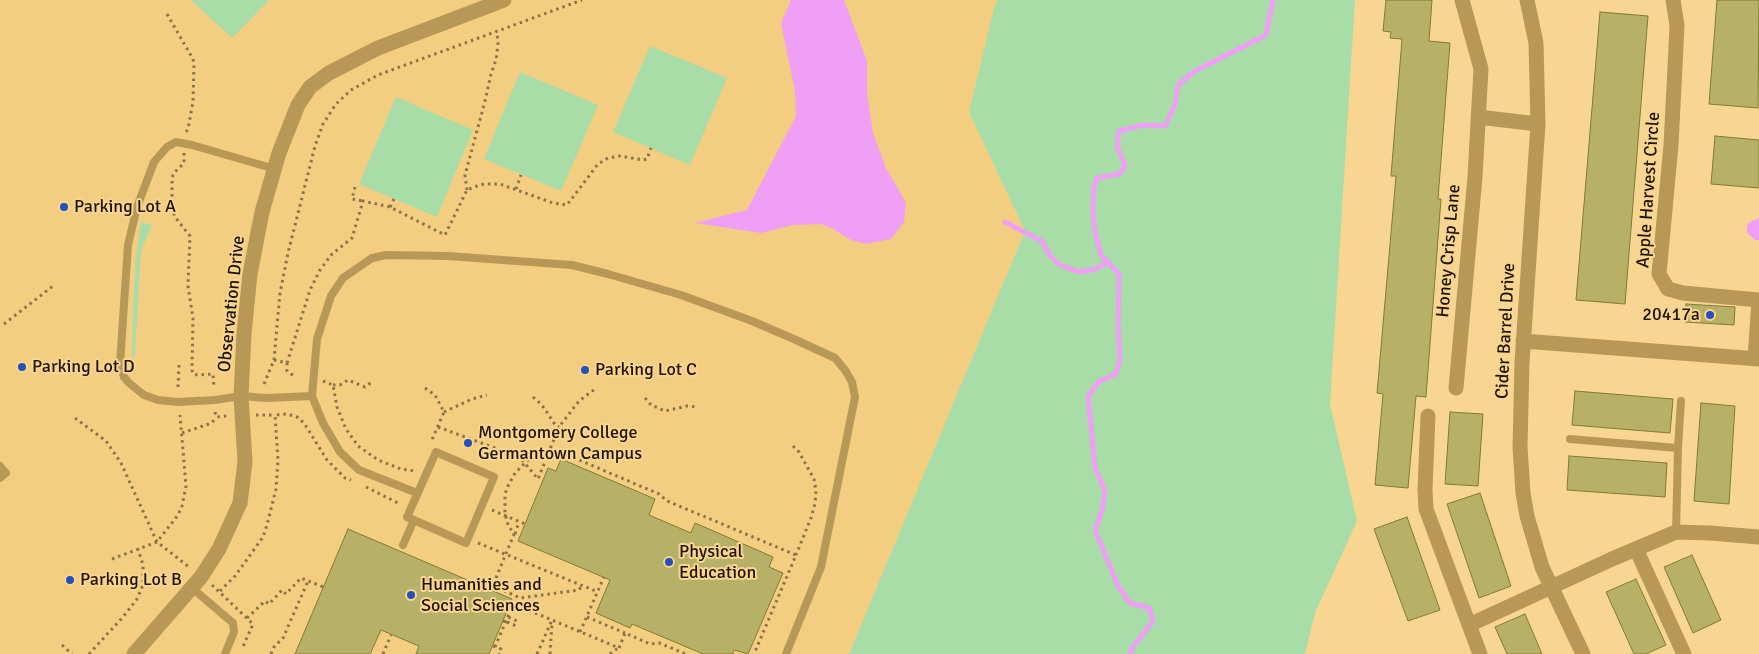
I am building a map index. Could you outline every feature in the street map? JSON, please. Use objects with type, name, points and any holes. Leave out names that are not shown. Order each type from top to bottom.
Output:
[{"type":"street","name":"Observation Drive","points":[[138,653],[192,588],[220,549],[240,503],[244,462],[241,396],[244,334],[250,274],[262,212],[279,153],[298,105],[310,87],[329,73],[378,48],[504,0]]},
{"type":"street","name":"Honey Crisp Lane","points":[[1456,388],[1475,177],[1481,69],[1462,0]]},
{"type":"street","name":"Cider Barrel Drive","points":[[1527,0],[1536,44],[1538,124],[1535,193],[1523,341],[1520,447],[1523,493],[1527,516],[1542,567],[1583,654]]},
{"type":"street","name":"Apple Harvest Circle","points":[[1674,0],[1677,25],[1671,144],[1659,274],[1668,289],[1683,293],[1759,300],[1757,359]]},
{"type":"street","points":[[1478,117],[1538,124]]},
{"type":"street","points":[[1523,341],[1757,359]]},
{"type":"street","points":[[1428,416],[1426,509],[1480,654]]},
{"type":"street","points":[[1470,625],[1676,532],[1759,537]]},
{"type":"street","points":[[1636,549],[1684,654]]},
{"type":"lane","points":[[275,168],[176,142],[167,147],[154,162],[137,207],[128,245],[120,364],[124,377],[135,388],[144,395],[158,400],[187,401],[241,396],[266,398],[312,396]]},
{"type":"lane","points":[[418,493],[359,470],[340,452],[323,423],[312,396],[317,340],[331,296],[343,278],[372,258],[386,255],[448,256],[572,266],[608,274],[681,295],[752,321],[822,351],[835,358],[845,370],[852,382],[855,397],[821,567],[786,654]]},
{"type":"lane","points":[[1676,532],[1681,401]]},
{"type":"lane","points":[[1570,439],[1678,448]]},
{"type":"lane","points":[[436,452],[494,477],[482,506],[466,543],[407,517],[436,452]]},
{"type":"lane","points":[[0,466],[6,473],[0,478]]},
{"type":"lane","points":[[403,545],[414,520]]},
{"type":"lane","points":[[192,588],[233,623],[234,632],[225,654]]},
{"type":"path","points":[[264,384],[274,360],[280,293],[314,146],[323,124],[336,104],[351,90],[378,75],[582,0]]},
{"type":"path","points":[[167,14],[194,64],[192,102],[186,132]]},
{"type":"path","points":[[355,187],[352,199],[390,207],[445,235],[468,190],[466,175],[496,60],[497,32]]},
{"type":"path","points":[[468,190],[484,184],[500,184],[558,204],[567,205],[598,164],[608,158],[620,156],[647,159],[651,148]]},
{"type":"path","points":[[184,163],[172,177],[172,209],[175,217],[190,236],[188,286],[193,318],[192,370],[193,374],[198,375],[213,374]]},
{"type":"path","points":[[516,189],[521,175]]},
{"type":"path","points":[[390,207],[394,199]]},
{"type":"path","points":[[294,376],[287,371],[287,364],[310,290],[320,270],[332,254],[352,238],[363,201]]},
{"type":"path","points":[[4,324],[53,286]]},
{"type":"path","points":[[274,360],[287,364]]},
{"type":"path","points":[[178,387],[179,365]]},
{"type":"path","points":[[323,381],[333,385],[340,385],[348,380],[364,387],[373,381]]},
{"type":"path","points":[[333,385],[337,407],[343,422],[358,446],[378,460],[401,469],[418,472]]},
{"type":"path","points":[[425,388],[435,395],[444,412]]},
{"type":"path","points":[[487,395],[472,399],[444,412],[438,427],[518,455],[538,479],[559,428],[579,401],[595,390]]},
{"type":"path","points":[[534,396],[559,428]]},
{"type":"path","points":[[644,398],[651,405],[665,411],[687,406],[698,407]]},
{"type":"path","points":[[261,415],[287,414],[297,417],[304,423],[327,460],[346,478],[352,481]]},
{"type":"path","points":[[112,559],[157,542],[178,515],[185,498],[186,486],[180,415]]},
{"type":"path","points":[[220,590],[235,576],[263,537],[267,525],[276,489],[278,460],[275,415]]},
{"type":"path","points":[[182,432],[212,423],[216,417]]},
{"type":"path","points":[[75,418],[106,442],[116,456],[157,542]]},
{"type":"path","points":[[754,654],[796,555],[815,504],[816,491],[814,479],[794,446]]},
{"type":"path","points":[[514,534],[508,525],[506,515],[505,494],[508,486],[515,473],[525,463],[536,454],[551,448],[660,494],[667,501],[796,555]]},
{"type":"path","points":[[359,484],[410,509]]},
{"type":"path","points":[[482,506],[524,524]]},
{"type":"path","points":[[491,590],[520,522]]},
{"type":"path","points":[[468,539],[598,592]]},
{"type":"path","points":[[89,654],[123,617],[137,598],[143,585],[143,565],[138,549]]},
{"type":"path","points":[[580,632],[604,577]]},
{"type":"path","points":[[247,618],[265,601],[268,604],[282,590],[286,594],[301,578],[323,587]]},
{"type":"path","points":[[271,654],[274,647],[283,638],[308,581]]},
{"type":"path","points":[[492,585],[520,598],[579,590],[582,585]]},
{"type":"path","points":[[499,654],[501,649],[494,646],[514,604],[520,598]]},
{"type":"path","points":[[514,604],[619,648]]},
{"type":"path","points":[[587,616],[650,644],[659,643],[686,654]]},
{"type":"path","points":[[505,622],[514,626],[517,621],[508,617]]},
{"type":"path","points":[[538,654],[552,620]]},
{"type":"path","points":[[550,654],[552,620]]},
{"type":"path","points":[[616,654],[625,633]]},
{"type":"path","points":[[383,654],[391,635]]},
{"type":"path","points":[[62,645],[72,654]]},
{"type":"path","points":[[610,654],[619,648]]},
{"type":"shaded area","name":"Montgomery College Germantown Campus","points":[[0,0],[999,0],[995,4],[969,112],[1025,231],[849,654],[0,654]]},
{"type":"shaded area","points":[[791,0],[844,0],[867,61],[867,93],[873,133],[886,168],[906,203],[904,222],[891,239],[866,244],[851,240],[821,224],[793,225],[761,233],[695,223],[747,210],[796,116],[795,91],[781,23]]},
{"type":"shaded area","points":[[1759,218],[1759,240],[1755,240],[1747,233],[1747,228],[1748,223]]},
{"type":"green space","points":[[191,0],[269,0],[232,38]]},
{"type":"green space","points":[[999,0],[1355,0],[1330,404],[1357,521],[1315,613],[1305,654],[849,654],[1025,231],[969,112],[995,4]]},
{"type":"green space","points":[[650,46],[727,78],[690,165],[613,132]]},
{"type":"green space","points":[[520,72],[598,105],[561,191],[484,159]]},
{"type":"green space","points":[[396,97],[473,130],[437,217],[359,184]]},
{"type":"green space","points":[[141,222],[152,225],[141,251],[135,354],[132,358],[136,255]]},
{"type":"building","points":[[1386,0],[1432,0],[1429,41],[1450,43],[1438,199],[1441,199],[1426,397],[1416,396],[1408,488],[1375,485],[1383,394],[1377,393],[1396,176],[1391,176],[1402,39],[1390,38],[1391,32],[1383,31]]},
{"type":"building","points":[[1717,0],[1759,0],[1758,108],[1709,104]]},
{"type":"building","points":[[1600,12],[1648,16],[1625,304],[1576,300]]},
{"type":"building","points":[[1715,136],[1759,140],[1759,188],[1711,184]]},
{"type":"building","name":"20417a","points":[[1686,304],[1735,307],[1734,325],[1685,322]]},
{"type":"building","points":[[1575,391],[1673,399],[1670,433],[1572,425]]},
{"type":"building","points":[[1701,403],[1735,406],[1729,504],[1694,501]]},
{"type":"building","points":[[1450,412],[1483,414],[1478,486],[1445,484]]},
{"type":"building","points":[[1569,456],[1667,463],[1665,497],[1567,490]]},
{"type":"building","name":"Physical Education","points":[[561,459],[655,499],[649,515],[691,533],[695,523],[773,557],[769,567],[783,573],[748,654],[734,650],[733,654],[703,654],[632,624],[630,628],[596,613],[610,580],[518,541],[548,468],[556,471]]},
{"type":"building","points":[[1480,493],[1511,586],[1479,598],[1447,504]]},
{"type":"building","points":[[1407,517],[1440,610],[1408,621],[1374,529]]},
{"type":"building","name":"Humanities and Social Sciences","points":[[348,529],[512,599],[489,654],[416,654],[419,646],[381,630],[370,654],[295,654]]},
{"type":"building","points":[[1692,555],[1721,620],[1693,633],[1664,567]]},
{"type":"building","points":[[1636,579],[1666,645],[1646,654],[1634,654],[1606,592]]},
{"type":"building","points":[[1525,614],[1542,654],[1507,654],[1495,627]]},
{"type":"waterway","points":[[1130,654],[1132,648],[1153,621],[1149,608],[1130,603],[1118,586],[1095,530],[1102,510],[1105,492],[1095,467],[1088,397],[1098,382],[1116,374],[1120,359],[1118,329],[1119,274],[1101,255],[1095,233],[1093,212],[1094,186],[1097,178],[1119,174],[1125,166],[1117,146],[1119,131],[1143,125],[1165,126],[1175,105],[1178,85],[1195,71],[1266,35],[1273,0]]},
{"type":"waterway","points":[[1005,222],[1042,241],[1050,256],[1060,265],[1079,272],[1095,269],[1108,262]]},
{"type":"place","name":"Parking Lot A","points":[[64,207]]},
{"type":"place","name":"20417a","points":[[1710,315]]},
{"type":"place","name":"Parking Lot D","points":[[22,367]]},
{"type":"place","name":"Parking Lot C","points":[[585,370]]},
{"type":"place","name":"Montgomery College Germantown Campus","points":[[468,443]]},
{"type":"place","name":"Physical Education","points":[[669,562]]},
{"type":"place","name":"Parking Lot B","points":[[70,580]]},
{"type":"place","name":"Humanities and Social Sciences","points":[[411,595]]}]
